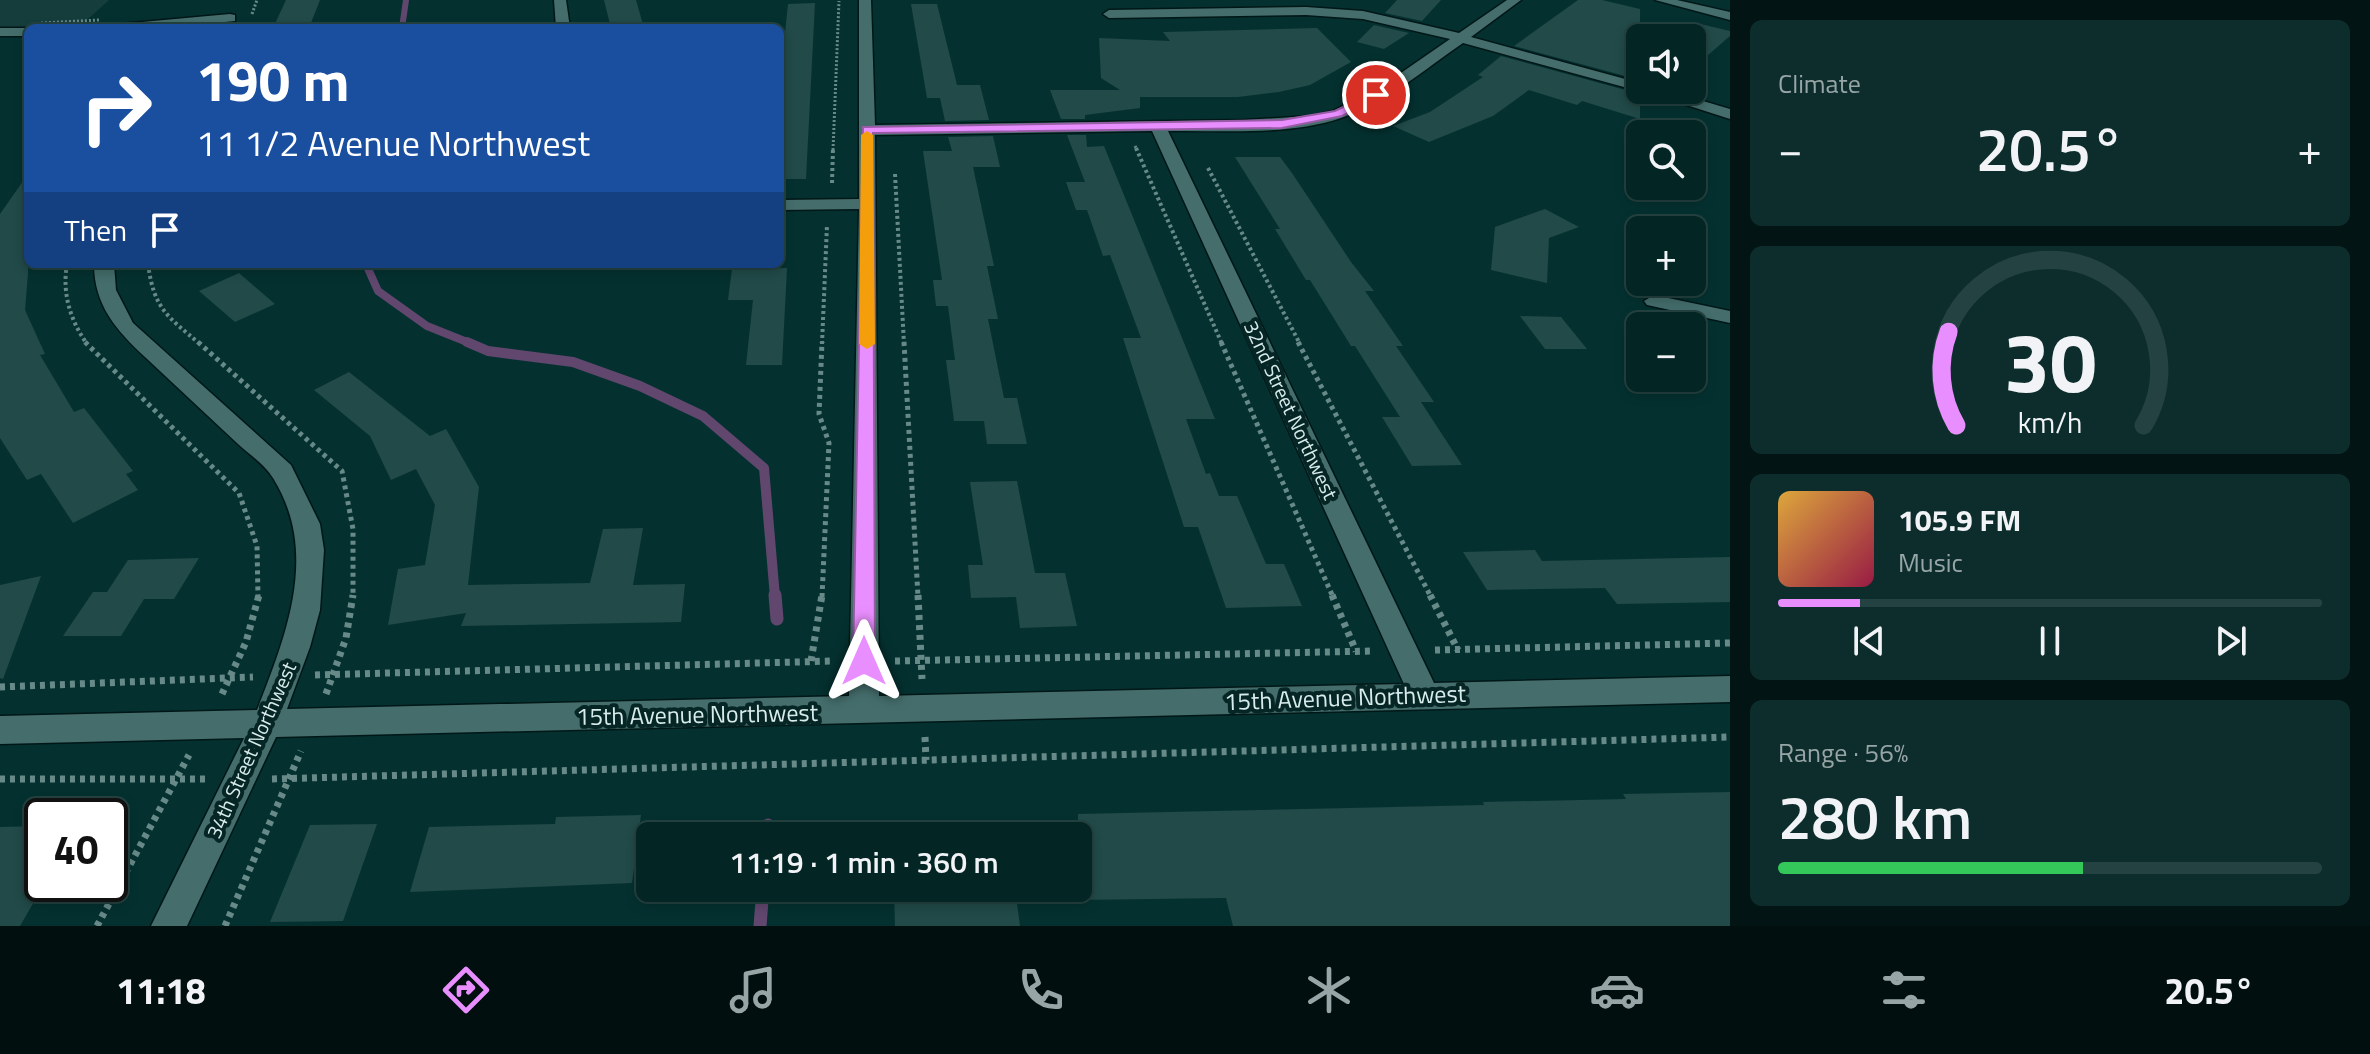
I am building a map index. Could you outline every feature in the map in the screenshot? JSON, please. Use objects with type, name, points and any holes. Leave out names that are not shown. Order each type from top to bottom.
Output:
[{"type":"street","points":[[560,0],[563,24]]},
{"type":"street","points":[[864,710],[868,204],[865,0]]},
{"type":"street","points":[[867,130],[1282,124],[1338,114],[1390,87],[1515,0]]},
{"type":"street","points":[[1661,0],[1730,16]]},
{"type":"street","points":[[1109,14],[1334,12],[1392,20],[1626,83]]},
{"type":"street","points":[[164,24],[230,18]]},
{"type":"street","points":[[0,32],[24,32]]},
{"type":"street","points":[[1697,104],[1730,114]]},
{"type":"street","name":"32nd Street Northwest","points":[[1158,126],[1424,694]]},
{"type":"street","points":[[784,205],[868,204]]},
{"type":"street","name":"34th Street Northwest","points":[[104,268],[103,283],[109,302],[125,327],[282,471],[307,524],[311,562],[306,610],[296,647],[266,725],[169,926]]},
{"type":"street","points":[[1654,301],[1730,317]]},
{"type":"street","name":"15th Avenue Northwest","points":[[0,730],[1730,689]]},
{"type":"path","points":[[254,7],[257,0]]},
{"type":"path","points":[[831,190],[839,0]]},
{"type":"path","points":[[895,159],[921,661],[1356,651],[1133,141]]},
{"type":"path","points":[[1201,154],[1458,650],[1730,643]]},
{"type":"path","points":[[334,675],[811,661],[821,608],[829,443],[819,414],[827,219]]},
{"type":"path","points":[[0,687],[231,677],[254,620],[261,587],[259,542],[239,493],[85,343],[69,316],[64,294],[67,268]]},
{"type":"path","points":[[225,926],[288,779],[1730,737]]},
{"type":"path","points":[[0,779],[176,779],[97,926]]},
{"type":"shaded area","points":[[0,0],[109,0],[82,24],[24,24],[24,29],[0,32]]},
{"type":"building","points":[[286,0],[320,0],[311,24],[275,24]]},
{"type":"building","points":[[604,0],[636,0],[643,24],[610,24]]},
{"type":"building","points":[[1397,0],[1441,0],[1422,21],[1385,13]]},
{"type":"building","points":[[1578,0],[1602,0],[1640,9],[1640,24],[1626,24],[1626,76],[1514,46]]},
{"type":"building","points":[[815,3],[806,179],[784,179],[784,43],[788,4]]},
{"type":"building","points":[[911,4],[937,4],[957,85],[980,85],[989,120],[945,121],[940,98],[927,98]]},
{"type":"building","points":[[1374,25],[1409,33],[1384,49],[1357,42]]},
{"type":"building","points":[[1706,25],[1730,31],[1730,36],[1706,57]]},
{"type":"building","points":[[1317,28],[1351,62],[1310,85],[1238,97],[1140,97],[1140,108],[1085,115],[1085,119],[1061,119],[1050,90],[1120,90],[1101,78],[1099,38],[1170,41],[1163,32]]},
{"type":"building","points":[[1501,56],[1626,90],[1626,104],[1640,104],[1640,119],[1582,101],[1577,105],[1529,90],[1493,116],[1429,142],[1393,126],[1430,112],[1483,77],[1478,75]]},
{"type":"building","points":[[1067,135],[1086,135],[1087,147],[1104,146],[1215,419],[1186,419],[1206,474],[1210,473],[1219,496],[1237,496],[1266,564],[1284,564],[1302,606],[1226,608],[1198,527],[1184,527],[1123,338],[1141,338],[1110,255],[1103,256],[1087,210],[1076,210],[1066,182],[1085,182]]},
{"type":"building","points":[[993,136],[1000,167],[973,167],[994,266],[987,266],[998,319],[988,319],[1004,398],[1017,398],[1027,444],[987,444],[984,421],[954,421],[946,360],[955,360],[948,306],[936,306],[933,280],[942,280],[923,151],[952,151],[948,137]]},
{"type":"building","points":[[1235,157],[1280,157],[1292,173],[1374,291],[1365,291],[1403,346],[1396,346],[1434,402],[1421,402],[1462,465],[1412,466],[1382,417],[1400,417],[1310,280],[1306,280],[1275,229],[1280,229]]},
{"type":"building","points":[[24,180],[24,268],[28,268],[25,310],[45,354],[40,355],[74,412],[84,408],[133,471],[126,474],[138,490],[73,523],[41,474],[27,480],[0,438],[0,214]]},
{"type":"building","points":[[1545,209],[1579,227],[1549,238],[1547,283],[1491,270],[1495,227]]},
{"type":"building","points":[[787,268],[782,365],[746,365],[753,300],[728,300],[732,269]]},
{"type":"building","points":[[239,273],[275,304],[235,322],[199,291]]},
{"type":"building","points":[[1520,316],[1561,317],[1587,349],[1545,349]]},
{"type":"building","points":[[349,372],[430,436],[446,429],[479,487],[468,585],[590,583],[603,529],[643,528],[633,585],[685,584],[681,622],[461,626],[466,613],[388,625],[398,569],[425,565],[435,505],[416,469],[391,480],[370,436],[314,390]]},
{"type":"building","points":[[1017,481],[1035,573],[1065,573],[1077,626],[1020,628],[1016,597],[971,598],[968,565],[983,565],[970,482]]},
{"type":"building","points":[[1535,550],[1542,561],[1730,557],[1730,602],[1617,604],[1605,588],[1487,590],[1463,552]]},
{"type":"building","points":[[199,558],[174,599],[144,599],[121,636],[63,636],[93,592],[107,592],[128,560]]},
{"type":"building","points":[[41,576],[3,679],[0,678],[0,585]]},
{"type":"building","points":[[1730,792],[1730,926],[1233,926],[1226,898],[1092,900],[1092,822],[1078,822],[1078,814],[1484,805],[1483,802],[1626,799],[1623,794]]},
{"type":"building","points":[[641,815],[640,822],[636,822],[632,883],[410,892],[429,827],[555,824],[556,817]]},
{"type":"building","points":[[377,824],[343,921],[270,922],[310,825]]},
{"type":"building","points":[[24,826],[24,902],[34,902],[20,926],[0,926],[0,827]]},
{"type":"building","points":[[894,902],[1017,902],[1020,926],[895,926]]},
{"type":"waterway","points":[[403,24],[406,0]]},
{"type":"waterway","points":[[368,268],[378,291],[427,326],[467,342]]},
{"type":"waterway","points":[[467,342],[472,344]]},
{"type":"waterway","points":[[467,342],[488,351],[573,362],[640,386],[703,416],[764,468],[775,597]]},
{"type":"waterway","points":[[775,595],[777,619]]},
{"type":"waterway","points":[[760,926],[762,902]]},
{"type":"slow traffic","points":[[867,135],[867,344]]},
{"type":"route","points":[[864,661],[867,130],[1282,124],[1338,114],[1376,95]]}]
